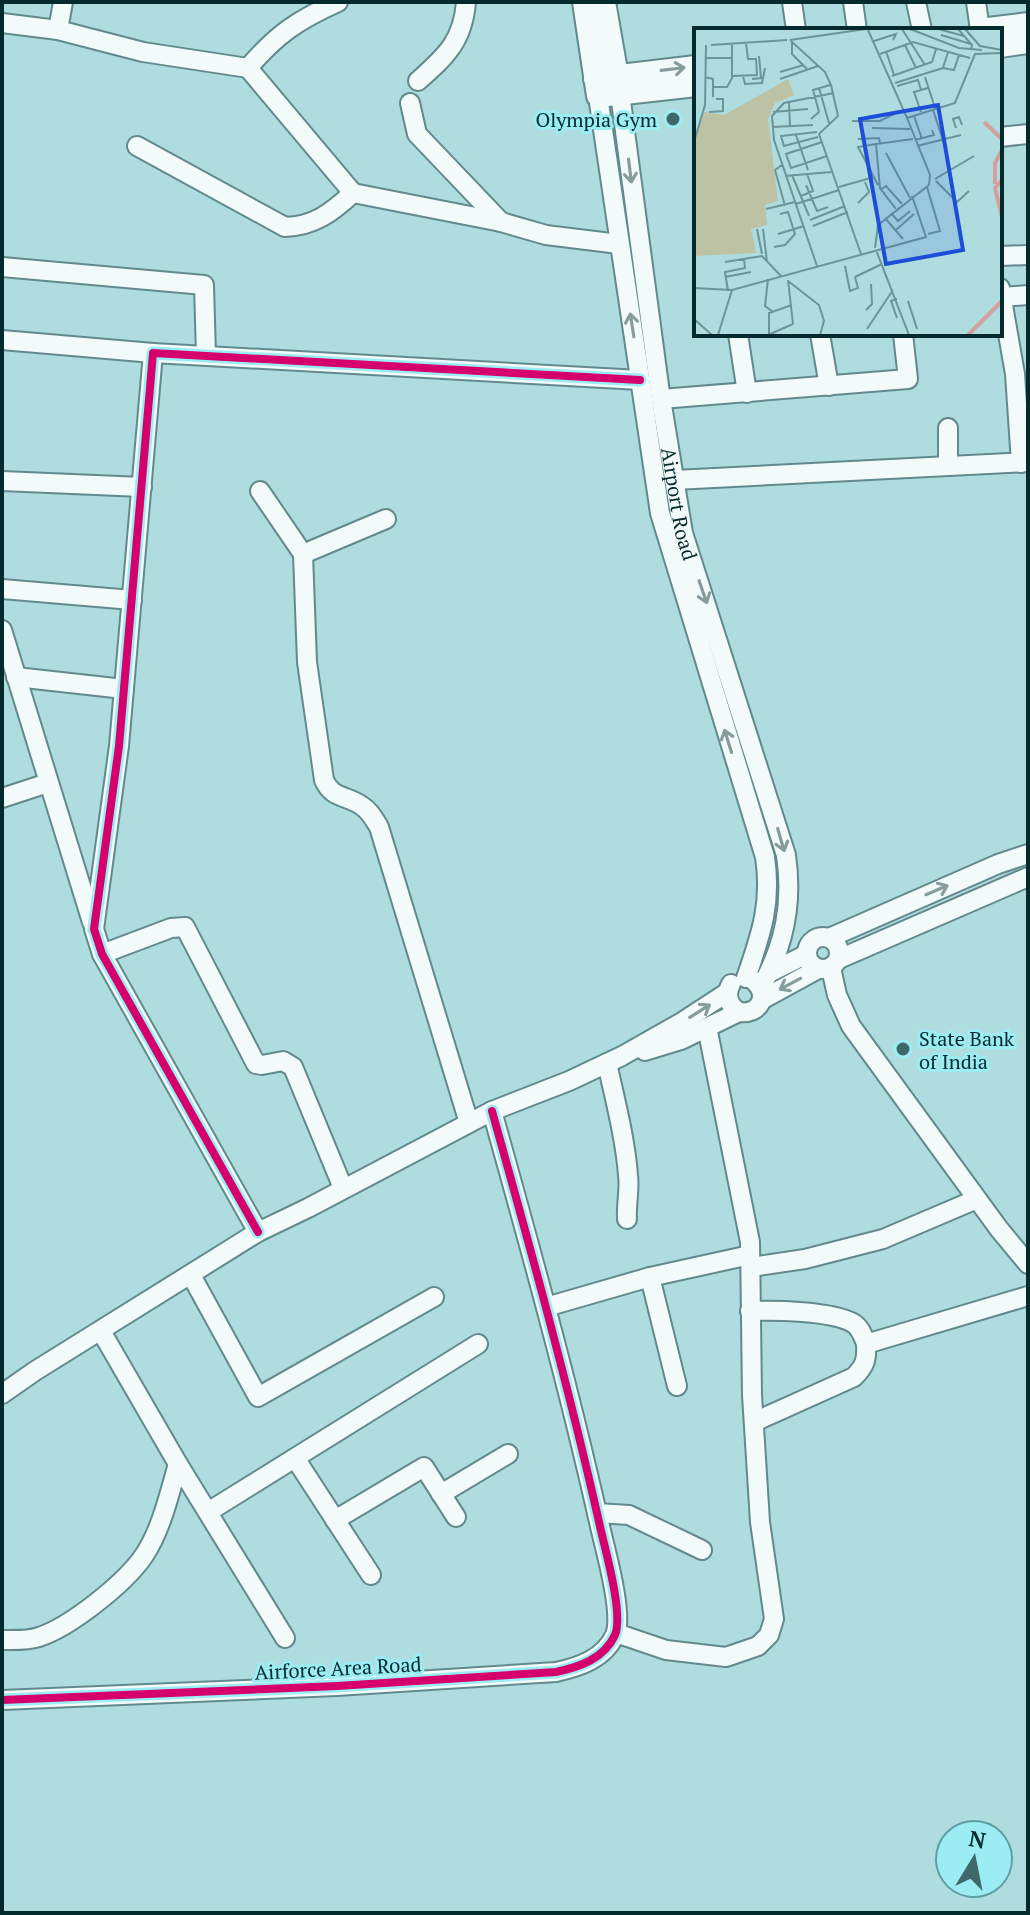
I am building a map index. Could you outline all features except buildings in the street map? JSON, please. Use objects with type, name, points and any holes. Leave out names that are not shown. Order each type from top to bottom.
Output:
[{"type":"main road","name":"Airport Road","points":[[584,2],[607,86]]},
{"type":"main road","name":"Airport Road","points":[[604,2],[607,86]]},
{"type":"main road","points":[[996,28],[1028,24]]},
{"type":"main road","points":[[1002,46],[1028,42]]},
{"type":"main road","points":[[607,86],[694,67]]},
{"type":"main road","points":[[607,86],[694,85]]},
{"type":"street","points":[[58,30],[63,2]]},
{"type":"street","points":[[248,68],[265,48],[298,20],[338,2]]},
{"type":"street","points":[[418,81],[448,53],[464,25],[466,2]]},
{"type":"street","points":[[792,2],[796,28]]},
{"type":"street","points":[[853,2],[857,28]]},
{"type":"street","points":[[916,2],[922,28]]},
{"type":"street","points":[[976,2],[980,28]]},
{"type":"street","points":[[2,23],[58,30],[143,52],[248,68],[353,193],[501,222],[546,235],[619,244]]},
{"type":"street","name":"Airport Road","points":[[607,86],[619,244],[660,513],[765,857],[768,901],[760,984]]},
{"type":"street","name":"Airport Road","points":[[607,86],[683,533],[786,855],[790,895],[788,919],[760,984]]},
{"type":"street","points":[[410,103],[417,134],[501,222]]},
{"type":"street","points":[[1002,137],[1028,134]]},
{"type":"street","points":[[137,146],[285,227],[303,226],[330,214],[353,193]]},
{"type":"street","points":[[1002,256],[1028,255]]},
{"type":"street","points":[[2,267],[204,285],[206,356]]},
{"type":"street","points":[[1002,292],[1028,295]]},
{"type":"street","points":[[674,480],[1024,463],[1015,374],[1002,298]]},
{"type":"street","points":[[1008,336],[1028,335]]},
{"type":"street","points":[[738,336],[747,393]]},
{"type":"street","points":[[820,336],[829,386]]},
{"type":"street","points":[[661,399],[908,379],[903,336]]},
{"type":"street","points":[[2,340],[153,353],[640,380]]},
{"type":"street","points":[[94,929],[119,746],[153,353]]},
{"type":"street","points":[[948,428],[948,466]]},
{"type":"street","points":[[2,481],[142,487]]},
{"type":"street","points":[[260,491],[303,554],[307,662],[324,780],[335,795],[362,805],[372,814],[379,827],[469,1123]]},
{"type":"street","points":[[303,554],[386,519]]},
{"type":"street","points":[[2,589],[132,600]]},
{"type":"street","points":[[2,630],[102,954],[258,1232]]},
{"type":"street","points":[[16,677],[124,689]]},
{"type":"street","points":[[2,798],[48,783]]},
{"type":"street","points":[[1028,854],[829,938],[817,938],[811,942],[824,962],[851,1026],[1028,1264]]},
{"type":"street","points":[[2,1394],[258,1232],[492,1111],[615,1060],[728,992],[734,981],[760,984],[824,962],[1028,877]]},
{"type":"street","points":[[102,954],[171,928],[185,927],[256,1064],[283,1061],[293,1067],[343,1188]]},
{"type":"street","points":[[760,984],[824,962],[838,946],[829,938]]},
{"type":"street","points":[[615,1060],[666,1046],[739,1012],[751,1012],[760,1005],[760,984]]},
{"type":"street","points":[[728,992],[730,1004],[739,1012]]},
{"type":"street","points":[[492,1111],[576,1419],[614,1589],[618,1619],[616,1633],[666,1650],[726,1657],[758,1646],[769,1635],[774,1619],[760,1522],[750,1261],[729,1131],[707,1027]]},
{"type":"street","points":[[615,1060],[629,1181],[625,1200],[627,1219]]},
{"type":"street","points":[[546,1307],[650,1277],[750,1261],[805,1259],[883,1239],[977,1199]]},
{"type":"street","points":[[191,1275],[258,1397],[434,1297]]},
{"type":"street","points":[[650,1277],[677,1386]]},
{"type":"street","points":[[866,1344],[1028,1296]]},
{"type":"street","points":[[750,1311],[795,1311],[849,1321],[862,1331],[867,1359],[854,1377],[754,1422]]},
{"type":"street","points":[[101,1331],[285,1638]]},
{"type":"street","points":[[208,1512],[478,1344]]},
{"type":"street","points":[[441,1494],[508,1454]]},
{"type":"street","points":[[295,1458],[371,1575]]},
{"type":"street","points":[[2,1640],[40,1637],[56,1629],[102,1598],[128,1575],[144,1556],[156,1533],[178,1464]]},
{"type":"street","points":[[335,1520],[424,1467],[456,1517]]},
{"type":"street","points":[[597,1513],[629,1515],[702,1550]]},
{"type":"street","name":"Airforce Area Road","points":[[2,1700],[337,1686],[556,1672],[593,1660],[616,1633]]},
{"type":"cycle path","points":[[258,1232],[102,954],[94,929],[119,746],[153,353],[640,380]]},
{"type":"cycle path","points":[[2,1700],[337,1686],[556,1672],[590,1661],[610,1643],[615,1635],[617,1611],[609,1562],[562,1367],[492,1111]]},
{"type":"place","name":"Olympia Gym","points":[[673,119]]},
{"type":"place","name":"State Bank of India","points":[[903,1049]]}]
